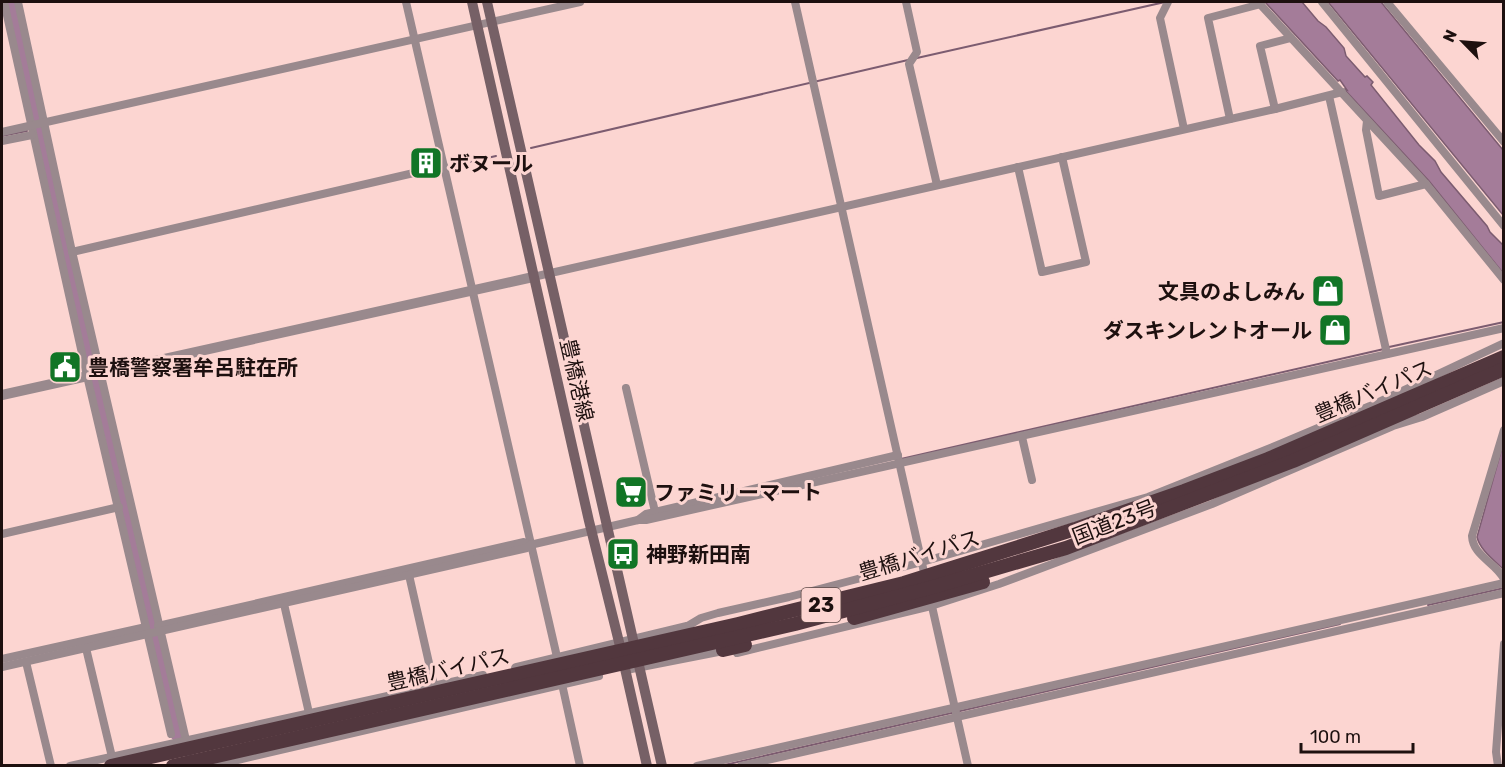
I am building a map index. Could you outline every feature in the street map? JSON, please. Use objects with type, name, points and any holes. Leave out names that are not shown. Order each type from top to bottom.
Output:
[{"type":"highway","name":"豊橋バイパス","points":[[112,761],[825,604],[904,584],[1126,512],[1268,459],[1503,357]]},
{"type":"highway","name":"豊橋バイパス","points":[[173,765],[795,624],[914,593],[1066,548],[1293,461],[1503,369]]},
{"type":"highway","name":"23","points":[[686,627],[798,603],[952,561],[1034,542]]},
{"type":"highway","name":"23","points":[[723,650],[964,588],[1012,572],[1066,548]]},
{"type":"main road","name":"豊橋港線","points":[[472,2],[591,531],[626,669],[647,765]]},
{"type":"main road","name":"豊橋港線","points":[[487,2],[662,765]]},
{"type":"street","points":[[3,2],[36,124],[66,250],[87,376],[119,507],[192,765]]},
{"type":"street","points":[[18,2],[36,124],[32,135],[101,374],[153,630],[171,734]]},
{"type":"street","points":[[406,2],[557,657]]},
{"type":"street","points":[[2,132],[580,2]]},
{"type":"street","points":[[795,2],[968,765]]},
{"type":"street","points":[[906,2],[917,52],[909,64],[937,185]]},
{"type":"street","points":[[1167,2],[1160,18],[1184,129]]},
{"type":"street","points":[[1322,2],[1503,226]]},
{"type":"street","points":[[1387,2],[1503,142]]},
{"type":"street","points":[[1230,119],[1208,18],[1260,3],[1426,184],[1503,280]]},
{"type":"street","points":[[1275,109],[1260,46],[1291,38]]},
{"type":"street","points":[[2,395],[472,291],[1342,92]]},
{"type":"street","points":[[1329,96],[1387,354]]},
{"type":"street","points":[[1367,121],[1366,130],[1379,196],[1426,184]]},
{"type":"street","points":[[2,141],[32,135]]},
{"type":"street","points":[[1018,167],[1042,272],[1086,262],[1062,157]]},
{"type":"street","points":[[66,250],[444,166]]},
{"type":"street","points":[[2,660],[282,602],[483,555],[527,548],[530,545],[711,502],[899,460],[1022,437],[1503,328]]},
{"type":"street","points":[[70,765],[112,761],[186,741],[495,673],[686,627],[701,618],[718,613],[922,562],[1128,503],[1159,493],[1323,426],[1503,343]]},
{"type":"street","name":"国道23号","points":[[723,650],[745,652],[931,606],[1050,566],[1212,504],[1503,381]]},
{"type":"street","points":[[626,388],[656,515]]},
{"type":"street","points":[[1323,426],[1334,451]]},
{"type":"street","points":[[1429,605],[1503,581],[1500,572],[1475,550],[1472,537],[1503,430]]},
{"type":"street","points":[[1022,437],[1032,480]]},
{"type":"street","points":[[1128,503],[1139,531]]},
{"type":"street","points":[[2,534],[119,507]]},
{"type":"street","points":[[406,574],[434,685]]},
{"type":"street","points":[[697,765],[1065,688],[1429,605],[1503,593]]},
{"type":"street","points":[[282,602],[309,713]]},
{"type":"street","points":[[85,644],[112,761]]},
{"type":"street","points":[[2,667],[85,644]]},
{"type":"street","points":[[1498,765],[1496,752],[1503,644]]},
{"type":"street","points":[[212,765],[626,669],[723,650]]},
{"type":"street","points":[[26,662],[51,765]]},
{"type":"street","points":[[495,673],[501,699]]},
{"type":"street","points":[[562,684],[580,765]]},
{"type":"street","points":[[741,765],[955,712]]},
{"type":"street","points":[[168,719],[180,716]]},
{"type":"shaded area","points":[[1265,2],[1302,2],[1326,27],[1344,48],[1346,56],[1365,77],[1367,76],[1373,82],[1371,85],[1503,245],[1503,273],[1429,181],[1344,89],[1347,90],[1340,80],[1338,81]]},
{"type":"shaded area","points":[[1328,2],[1381,2],[1503,150],[1503,215]]},
{"type":"shaded area","points":[[1503,444],[1503,569],[1484,550],[1477,537]]},
{"type":"waterway","points":[[11,2],[177,734]]},
{"type":"waterway","points":[[917,58],[1165,2]]},
{"type":"waterway","points":[[531,148],[908,60]]},
{"type":"waterway","points":[[2,136],[27,131]]},
{"type":"waterway","points":[[447,167],[496,156]]},
{"type":"waterway","points":[[1389,347],[1504,322]]},
{"type":"waterway","points":[[901,459],[1384,349]]},
{"type":"waterway","points":[[1428,605],[1504,588]]},
{"type":"waterway","points":[[720,766],[1340,624]]},
{"type":"place","name":"ボヌール","points":[[426,163]]},
{"type":"place","name":"文具のよしみん","points":[[1328,291]]},
{"type":"place","name":"ダスキンレントオール","points":[[1335,330]]},
{"type":"place","name":"豊橋警察署牟呂駐在所","points":[[65,367]]},
{"type":"place","name":"ファミリーマート","points":[[631,492]]},
{"type":"place","name":"神野新田南","points":[[623,554]]}]
